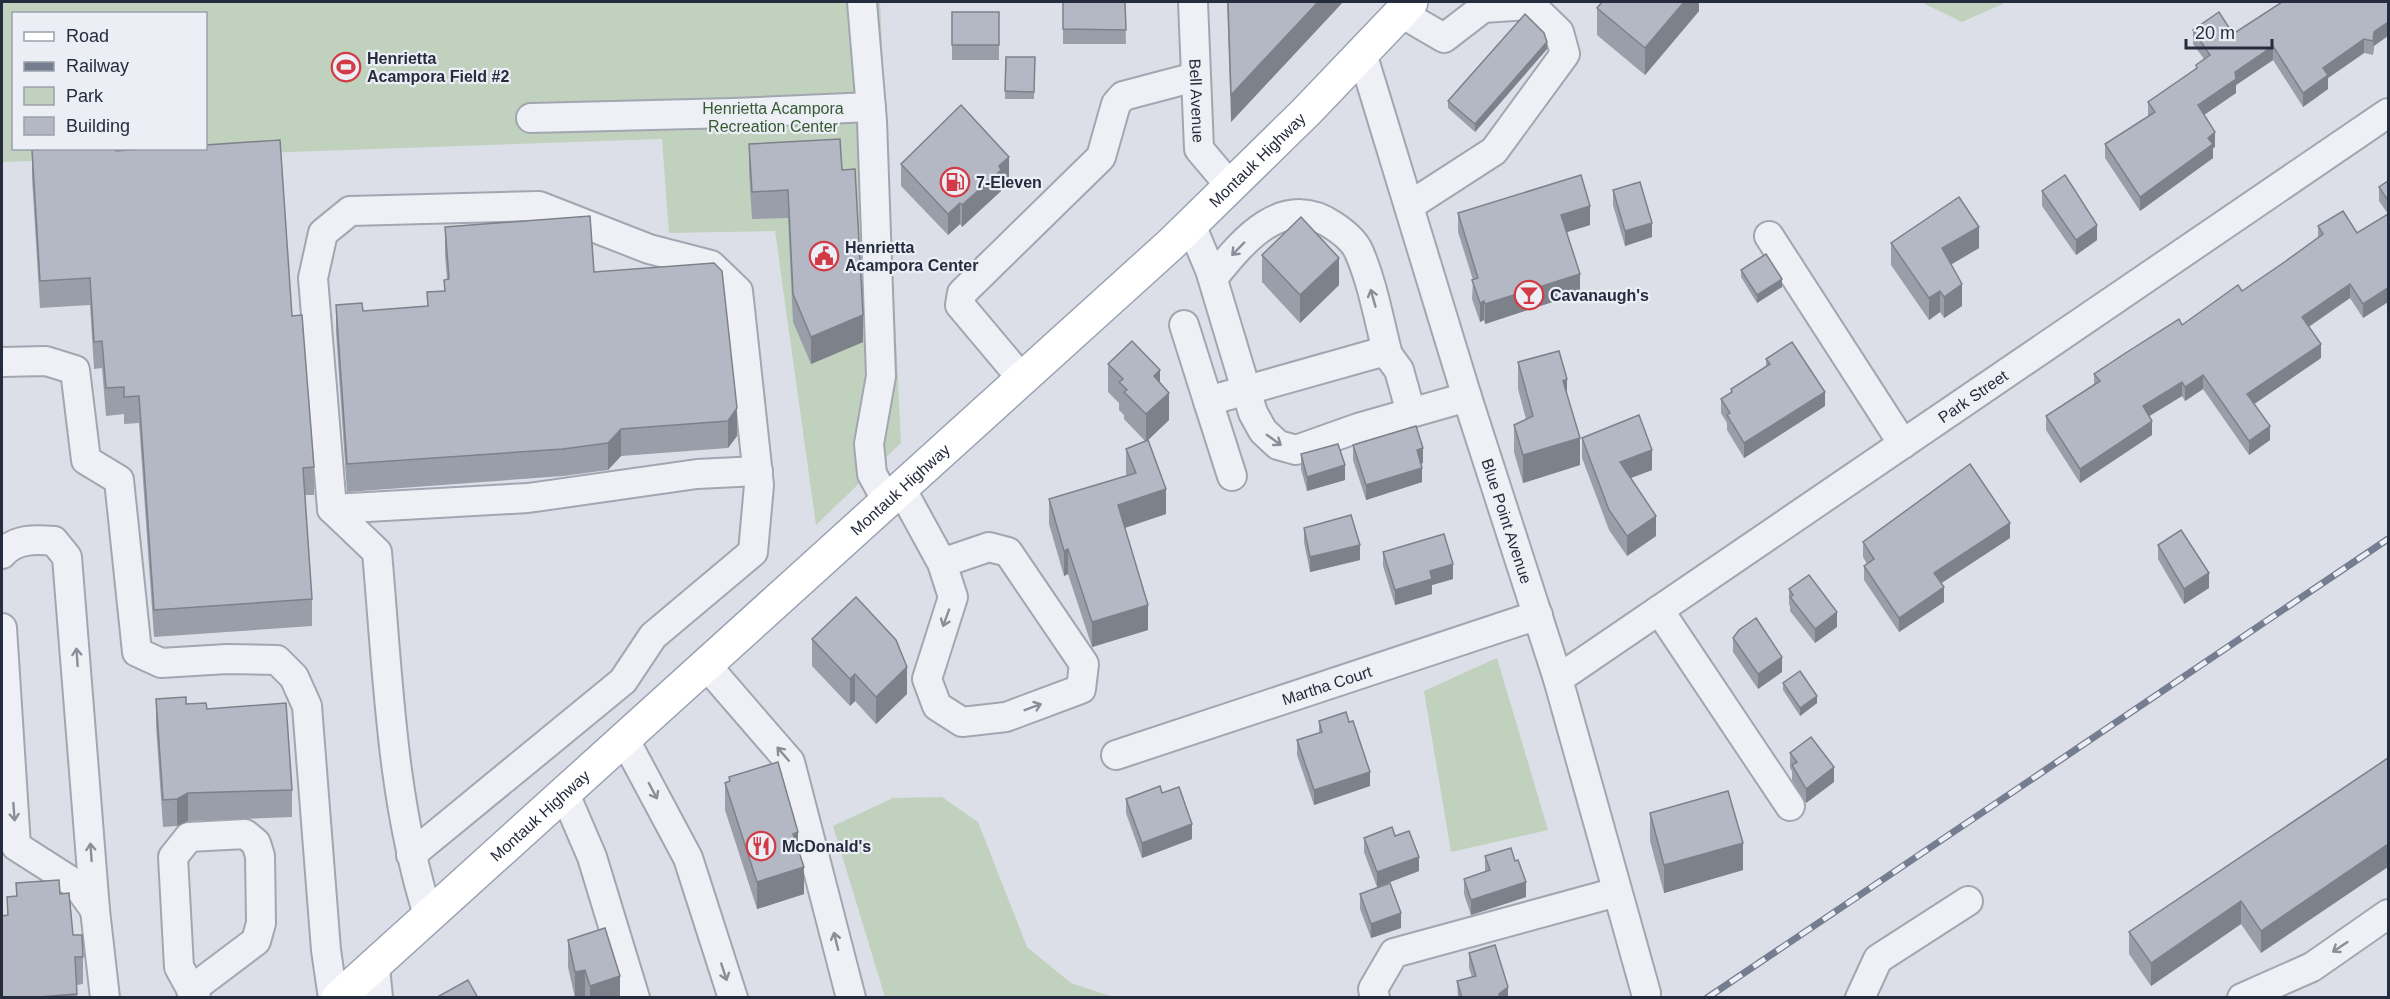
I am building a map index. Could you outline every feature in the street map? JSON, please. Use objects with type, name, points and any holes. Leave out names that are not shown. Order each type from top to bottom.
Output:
[{"type":"main road","name":"Montauk Highway","points":[[338,998],[376,982],[429,918],[1191,225],[1406,7]]},
{"type":"street","points":[[862,2],[871,107],[881,376],[869,444],[872,474],[895,496],[942,562],[953,597],[927,679],[937,706],[962,722],[1006,717],[1081,689],[1084,664],[1008,552],[989,547],[942,562]]},
{"type":"street","name":"Bell Avenue","points":[[1193,2],[1199,149],[1231,187]]},
{"type":"street","points":[[1406,7],[1444,38],[1484,8],[1531,5],[1558,32],[1565,54],[1494,151],[1409,206]]},
{"type":"street","name":"Blue Point Avenue","points":[[1362,54],[1467,397],[1558,679],[1646,993]]},
{"type":"street","points":[[1023,380],[960,305],[962,293],[1101,157],[1116,104],[1123,96],[1195,77]]},
{"type":"street","points":[[531,118],[871,107]]},
{"type":"street","name":"Park Street","points":[[1558,679],[2388,113]]},
{"type":"street","points":[[411,855],[623,681],[653,636],[753,552],[759,485],[738,291],[711,265],[649,249],[539,207],[350,211],[323,233],[313,278],[332,509],[377,552],[399,790],[411,855],[429,918]]},
{"type":"street","points":[[1213,278],[1250,236],[1271,220],[1286,215],[1310,215],[1342,231],[1359,249],[1388,355],[1399,370],[1411,413]]},
{"type":"street","points":[[1191,225],[1213,278],[1246,391],[1263,431],[1278,445],[1296,450],[1467,397]]},
{"type":"street","points":[[1769,236],[1902,444]]},
{"type":"street","points":[[1184,325],[1232,476]]},
{"type":"street","points":[[1208,402],[1378,353],[1388,355]]},
{"type":"street","points":[[2,362],[46,361],[75,370],[86,460],[119,480],[137,652],[161,663],[227,659],[277,660],[294,677],[307,706],[326,950],[333,998]]},
{"type":"street","points":[[332,509],[528,498],[698,474],[758,471]]},
{"type":"street","points":[[2,554],[9,546],[34,539],[54,541],[67,557],[95,910],[105,998]]},
{"type":"street","points":[[1659,610],[1791,806]]},
{"type":"street","name":"Martha Court","points":[[1116,755],[1538,615]]},
{"type":"street","points":[[2,628],[16,846],[77,885],[95,910]]},
{"type":"street","points":[[707,666],[790,762],[851,998]]},
{"type":"street","points":[[623,681],[632,703],[635,731],[688,858],[733,998]]},
{"type":"street","points":[[565,794],[592,857],[635,998]]},
{"type":"street","points":[[245,834],[256,843],[260,856],[261,923],[256,941],[194,994],[179,967],[173,857],[189,837],[245,834]]},
{"type":"street","points":[[1375,998],[1372,989],[1394,953],[1617,892]]},
{"type":"street","points":[[1860,998],[1878,959],[1968,901]]},
{"type":"street","points":[[2242,998],[2312,967],[2388,914]]},
{"type":"green space","name":"Henrietta Acampora Recreation Center","points":[[2,2],[880,2],[901,443],[816,525],[775,231],[669,233],[662,139],[2,162]]},
{"type":"green space","points":[[1921,2],[2007,2],[1962,22]]},
{"type":"green space","points":[[1497,658],[1548,830],[1451,852],[1424,691]]},
{"type":"green space","points":[[942,797],[978,822],[1027,947],[1071,983],[1113,997],[885,997],[833,826],[893,798]]},
{"type":"building","points":[[1063,2],[1125,2],[1126,30],[1063,29]]},
{"type":"building","points":[[1228,2],[1318,2],[1231,95]]},
{"type":"building","points":[[1602,2],[1684,2],[1645,48],[1597,8]]},
{"type":"building","points":[[2282,2],[2388,2],[2388,22],[2374,32],[2373,41],[2364,39],[2323,68],[2328,75],[2303,93],[2273,46],[2235,72],[2236,79],[2198,105],[2215,132],[2208,138],[2213,144],[2140,197],[2105,144],[2155,112],[2148,102],[2197,68],[2196,65],[2210,55],[2193,30],[2219,12],[2233,34]]},
{"type":"building","points":[[952,12],[999,12],[999,45],[952,45]]},
{"type":"building","points":[[1525,14],[1544,33],[1547,42],[1475,124],[1448,101]]},
{"type":"building","points":[[1006,57],[1035,57],[1034,92],[1005,91]]},
{"type":"building","name":"7-Eleven","points":[[961,105],[1009,157],[999,166],[1001,170],[962,205],[960,203],[948,214],[901,164]]},
{"type":"building","name":"Henrietta Acampora Center","points":[[840,139],[842,170],[855,169],[863,315],[811,337],[793,294],[788,190],[752,192],[749,144]]},
{"type":"building","points":[[280,140],[292,316],[302,315],[314,467],[303,468],[312,599],[154,610],[139,396],[124,397],[124,387],[106,388],[102,341],[94,342],[90,278],[40,281],[32,150],[207,150],[207,145]]},
{"type":"building","points":[[1581,175],[1590,206],[1561,215],[1580,274],[1485,304],[1484,301],[1480,303],[1472,280],[1478,278],[1458,213]]},
{"type":"building","points":[[2065,175],[2097,225],[2076,240],[2042,191]]},
{"type":"building","points":[[2388,181],[2388,201],[2379,187]]},
{"type":"building","points":[[1640,182],[1652,223],[1625,231],[1613,190]]},
{"type":"building","points":[[1959,197],[1979,227],[1942,248],[1962,284],[1944,297],[1940,291],[1929,298],[1891,243]]},
{"type":"building","points":[[2343,211],[2357,233],[2388,214],[2388,288],[2363,304],[2350,284],[2302,317],[2321,344],[2247,394],[2270,426],[2249,441],[2203,375],[2185,387],[2182,382],[2143,406],[2152,421],[2080,469],[2046,416],[2100,381],[2094,374],[2124,354],[2179,319],[2182,325],[2238,285],[2242,291],[2286,261],[2323,234],[2318,226]]},
{"type":"building","points":[[590,216],[594,272],[714,263],[722,271],[737,408],[728,421],[621,429],[608,443],[563,449],[347,464],[336,305],[362,303],[363,311],[428,306],[427,292],[445,291],[444,280],[449,279],[445,227]]},
{"type":"building","points":[[1301,217],[1339,258],[1300,295],[1262,255]]},
{"type":"building","points":[[1766,254],[1782,279],[1757,295],[1741,270]]},
{"type":"building","points":[[1132,341],[1160,370],[1154,376],[1169,393],[1146,414],[1124,392],[1127,390],[1119,382],[1123,379],[1108,364]]},
{"type":"building","points":[[1792,342],[1825,392],[1744,443],[1727,415],[1730,413],[1721,399],[1732,392],[1731,389],[1770,364],[1766,359]]},
{"type":"building","points":[[1559,351],[1567,379],[1563,381],[1580,438],[1523,455],[1514,425],[1533,416],[1518,362]]},
{"type":"building","points":[[1639,415],[1652,450],[1620,462],[1656,516],[1627,536],[1609,510],[1582,438]]},
{"type":"building","points":[[1416,426],[1423,448],[1417,450],[1422,468],[1366,485],[1353,445]]},
{"type":"building","points":[[1148,440],[1166,489],[1118,505],[1148,605],[1092,622],[1068,549],[1064,551],[1049,499],[1136,473],[1126,449]]},
{"type":"building","points":[[1338,444],[1345,465],[1307,477],[1301,454]]},
{"type":"building","points":[[1970,464],[2010,523],[1934,573],[1944,587],[1899,618],[1864,566],[1874,559],[1863,542]]},
{"type":"building","points":[[1351,515],[1360,545],[1310,557],[1304,528]]},
{"type":"building","points":[[2181,530],[2209,573],[2184,589],[2158,545]]},
{"type":"building","points":[[1444,534],[1453,564],[1430,571],[1432,579],[1395,590],[1383,552]]},
{"type":"building","points":[[1809,575],[1837,612],[1815,629],[1790,597],[1793,595],[1789,589]]},
{"type":"building","points":[[856,597],[896,640],[907,667],[876,697],[855,674],[850,679],[812,639]]},
{"type":"building","points":[[1756,618],[1782,657],[1758,674],[1733,638],[1739,630]]},
{"type":"building","points":[[1800,671],[1817,696],[1800,708],[1783,683]]},
{"type":"building","points":[[186,697],[186,704],[206,703],[207,709],[286,703],[292,790],[188,793],[177,799],[163,800],[156,699]]},
{"type":"building","points":[[1346,712],[1349,722],[1353,721],[1370,772],[1314,790],[1297,740],[1322,732],[1319,721]]},
{"type":"building","points":[[1811,737],[1834,767],[1806,789],[1792,765],[1797,762],[1790,753]]},
{"type":"building","points":[[2388,758],[2388,844],[2261,931],[2241,901],[2151,963],[2129,932]]},
{"type":"building","points":[[778,762],[798,832],[793,834],[804,867],[757,882],[725,783],[730,781],[729,777]]},
{"type":"building","points":[[1160,786],[1162,793],[1179,787],[1192,824],[1142,843],[1126,799]]},
{"type":"building","points":[[1728,791],[1743,843],[1664,865],[1650,813]]},
{"type":"building","points":[[1392,827],[1395,836],[1409,831],[1419,857],[1377,872],[1364,838]]},
{"type":"building","points":[[1511,848],[1526,882],[1471,900],[1464,879],[1490,870],[1485,856]]},
{"type":"building","points":[[59,880],[60,894],[69,893],[73,935],[82,935],[83,957],[75,957],[77,994],[2,998],[2,916],[8,915],[7,897],[17,896],[16,883]]},
{"type":"building","points":[[1390,883],[1401,913],[1371,924],[1360,894]]},
{"type":"building","points":[[605,928],[620,976],[590,986],[585,970],[575,972],[568,940]]},
{"type":"building","points":[[1495,945],[1508,987],[1499,994],[1500,998],[1462,998],[1457,981],[1476,976],[1469,953]]},
{"type":"building","points":[[468,980],[478,998],[440,998],[439,996]]},
{"type":"railway","points":[[1707,998],[2388,539]]},
{"type":"place","name":"Henrietta Acampora Field #2","points":[[346,67]]},
{"type":"place","name":"7-Eleven","points":[[955,182]]},
{"type":"place","name":"Henrietta Acampora Center","points":[[824,256]]},
{"type":"place","name":"Cavanaugh's","points":[[1529,295]]},
{"type":"place","name":"McDonald's","points":[[761,846]]}]
